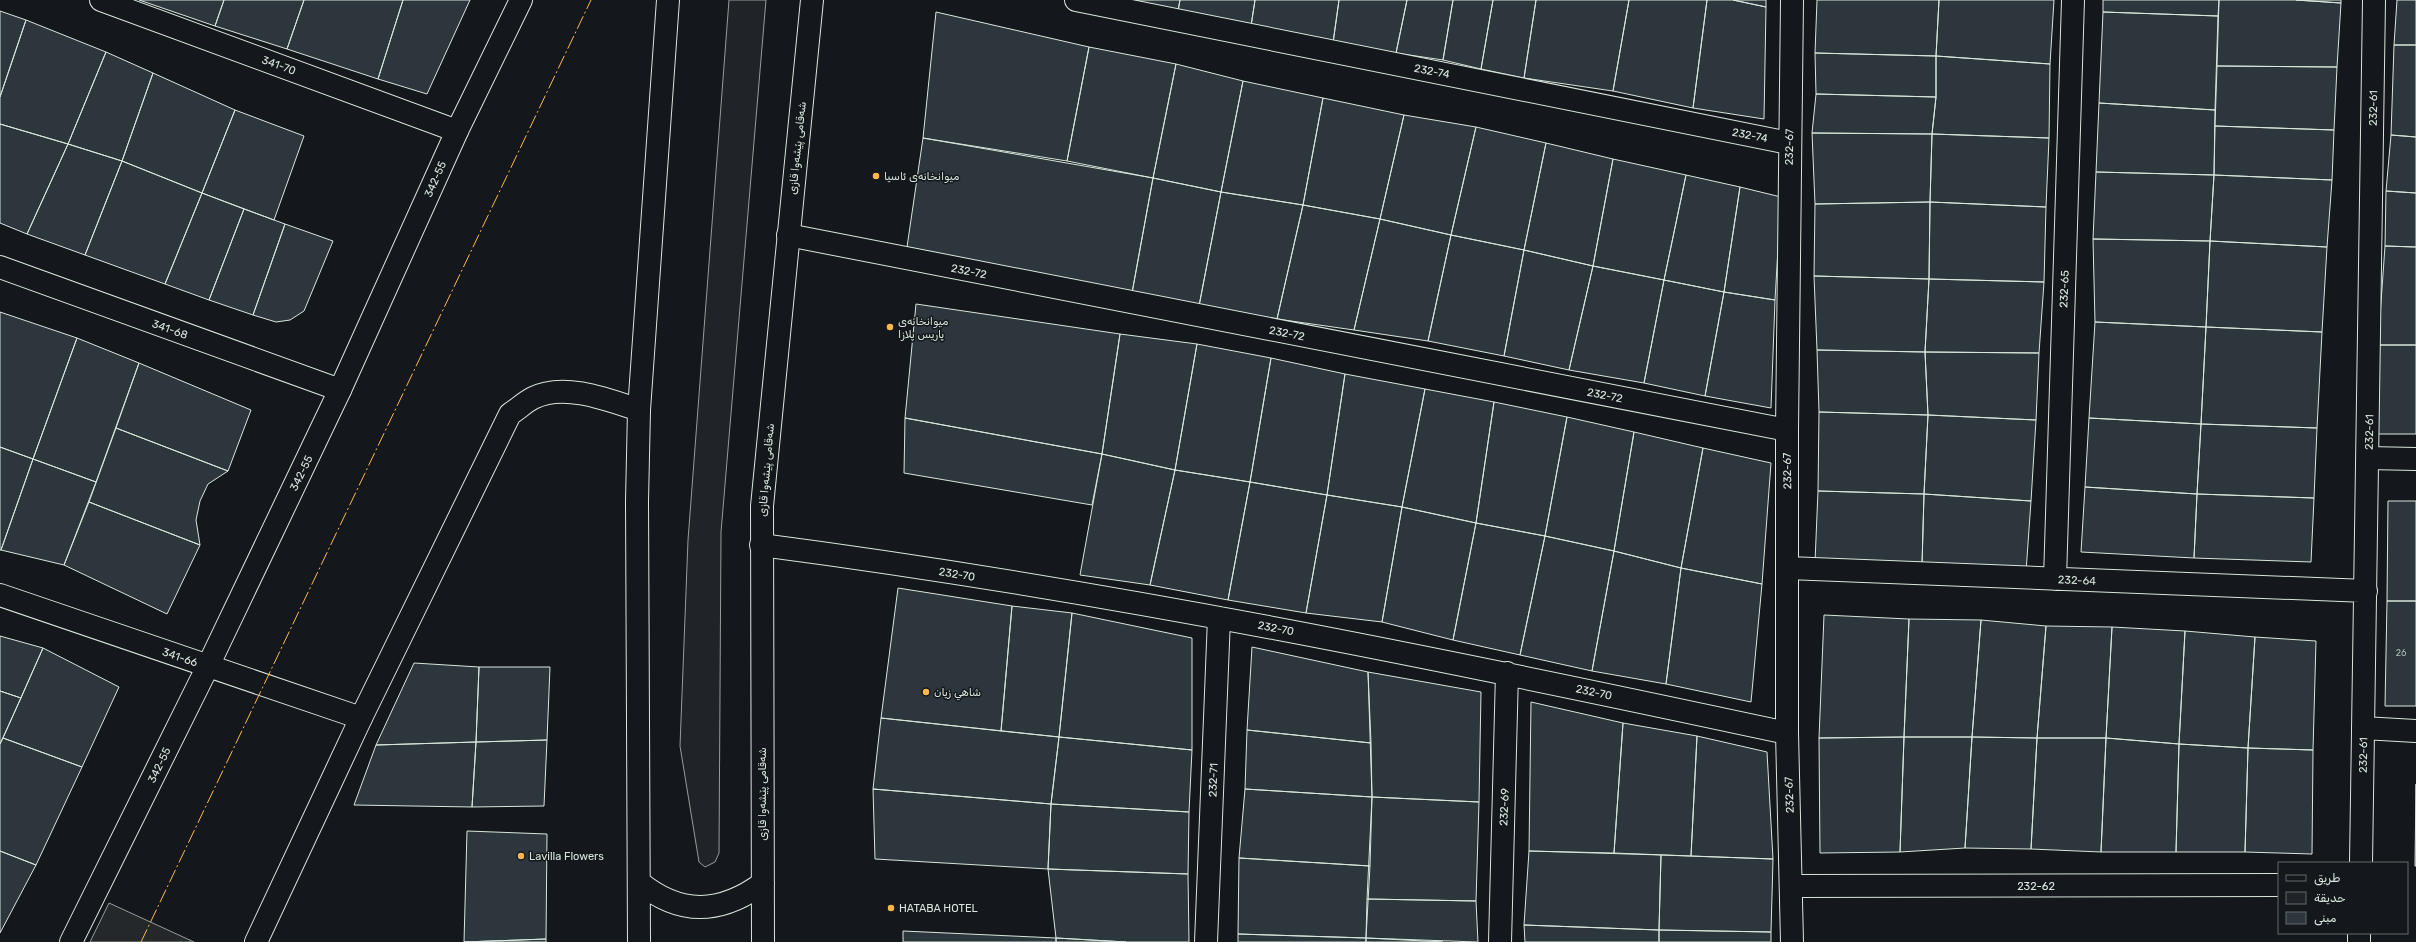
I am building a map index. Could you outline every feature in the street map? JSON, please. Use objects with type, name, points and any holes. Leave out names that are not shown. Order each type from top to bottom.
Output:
[{"type":"main road","name":"341-70","points":[[101,0],[457,131]]},
{"type":"main road","name":"342-55","points":[[71,942],[208,666],[340,390],[457,131],[521,0]]},
{"type":"main road","points":[[639,942],[636,501],[639,410],[668,0]]},
{"type":"main road","name":"شەقامی پێشەوا قازی","points":[[763,942],[762,506],[812,0]]},
{"type":"main road","name":"232-74","points":[[1076,0],[1789,143]]},
{"type":"main road","name":"232-67","points":[[1792,0],[1789,143],[1787,430],[1787,733],[1792,886],[1792,942]]},
{"type":"main road","name":"232-65","points":[[2055,579],[2073,0]]},
{"type":"main road","name":"232-61","points":[[2361,862],[2374,0]]},
{"type":"main road","name":"232-72","points":[[788,235],[1787,430]]},
{"type":"main road","name":"341-68","points":[[0,267],[340,390]]},
{"type":"main road","points":[[256,942],[361,718],[510,414],[534,397],[564,391],[597,396],[639,410]]},
{"type":"main road","points":[[2368,458],[2416,459]]},
{"type":"main road","name":"232-70","points":[[761,545],[876,560],[1219,618],[1507,673],[1787,733]]},
{"type":"main road","name":"232-64","points":[[1788,568],[2366,591]]},
{"type":"main road","name":"341-66","points":[[0,595],[361,718]]},
{"type":"main road","name":"232-71","points":[[1206,942],[1219,618]]},
{"type":"main road","name":"232-69","points":[[1500,942],[1507,673]]},
{"type":"main road","points":[[2364,728],[2416,731]]},
{"type":"main road","points":[[639,882],[653,893],[668,901],[703,908],[724,904],[745,897],[762,883]]},
{"type":"main road","name":"232-62","points":[[1792,886],[2278,885]]},
{"type":"green space","points":[[729,0],[766,0],[721,532],[719,853],[715,862],[705,867],[699,862],[680,746],[688,540]]},
{"type":"shaded area","points":[[109,903],[194,942],[90,942]]},
{"type":"building","points":[[139,0],[224,0],[215,26]]},
{"type":"building","points":[[224,0],[304,0],[287,49],[215,26]]},
{"type":"building","points":[[304,0],[403,0],[378,79],[287,49]]},
{"type":"building","points":[[403,0],[470,0],[427,94],[378,79]]},
{"type":"building","points":[[1123,0],[1180,0],[1178,11]]},
{"type":"building","points":[[1180,0],[1255,0],[1251,26],[1178,11]]},
{"type":"building","points":[[1255,0],[1339,0],[1333,43],[1251,26]]},
{"type":"building","points":[[1339,0],[1407,0],[1396,53],[1333,43]]},
{"type":"building","points":[[1407,0],[1453,0],[1443,60],[1396,53]]},
{"type":"building","points":[[1453,0],[1493,0],[1481,69],[1443,60]]},
{"type":"building","points":[[1493,0],[1536,0],[1524,78],[1481,69]]},
{"type":"building","points":[[1536,0],[1629,0],[1613,91],[1524,78]]},
{"type":"building","points":[[1629,0],[1707,0],[1693,108],[1613,91]]},
{"type":"building","points":[[1707,0],[1733,0],[1766,7],[1764,119],[1693,108]]},
{"type":"building","points":[[1733,0],[1766,0],[1766,7]]},
{"type":"building","points":[[1817,0],[1939,0],[1936,56],[1815,53]]},
{"type":"building","points":[[1939,0],[2054,0],[2050,64],[1936,56]]},
{"type":"building","points":[[2103,0],[2219,0],[2218,16],[2103,12]]},
{"type":"building","points":[[2219,0],[2296,0],[2341,3],[2337,67],[2217,66]]},
{"type":"building","points":[[2296,0],[2341,0],[2341,3]]},
{"type":"building","points":[[2397,0],[2416,0],[2416,45],[2394,45]]},
{"type":"building","points":[[0,11],[26,20],[0,97]]},
{"type":"building","points":[[936,12],[1089,47],[1067,161],[923,138]]},
{"type":"building","points":[[2103,12],[2218,16],[2215,110],[2099,103]]},
{"type":"building","points":[[26,20],[106,52],[68,144],[0,124],[0,97]]},
{"type":"building","points":[[2394,45],[2416,45],[2416,137],[2391,135]]},
{"type":"building","points":[[1089,47],[1176,64],[1153,178],[1067,161]]},
{"type":"building","points":[[106,52],[153,73],[122,161],[68,144]]},
{"type":"building","points":[[1815,53],[1936,56],[1936,97],[1816,94]]},
{"type":"building","points":[[1936,56],[2050,64],[2049,138],[1932,134],[1936,97]]},
{"type":"building","points":[[1176,64],[1243,81],[1221,192],[1153,178]]},
{"type":"building","points":[[2217,66],[2337,67],[2334,130],[2215,126]]},
{"type":"building","points":[[153,73],[235,110],[202,193],[122,161]]},
{"type":"building","points":[[1243,81],[1323,98],[1303,205],[1221,192]]},
{"type":"building","points":[[1816,94],[1936,97],[1932,134],[1812,133]]},
{"type":"building","points":[[1323,98],[1404,115],[1380,219],[1303,205]]},
{"type":"building","points":[[2099,103],[2215,110],[2214,175],[2096,172]]},
{"type":"building","points":[[235,110],[304,136],[274,220],[202,193]]},
{"type":"building","points":[[1404,115],[1476,127],[1451,235],[1380,219]]},
{"type":"building","points":[[0,124],[68,144],[27,234],[0,223]]},
{"type":"building","points":[[2215,126],[2334,130],[2332,180],[2214,175]]},
{"type":"building","points":[[1476,127],[1546,143],[1524,250],[1451,235]]},
{"type":"building","points":[[1812,133],[1932,134],[1930,202],[1815,204]]},
{"type":"building","points":[[1932,134],[2049,138],[2046,207],[1930,202]]},
{"type":"building","points":[[2391,135],[2416,137],[2416,193],[2386,191]]},
{"type":"building","points":[[923,138],[1153,178],[1132,293],[907,247]]},
{"type":"building","points":[[1546,143],[1613,159],[1593,266],[1524,250]]},
{"type":"building","points":[[68,144],[122,161],[85,255],[27,234]]},
{"type":"building","points":[[1613,159],[1686,175],[1664,280],[1593,266]]},
{"type":"building","points":[[122,161],[202,193],[165,284],[85,255]]},
{"type":"building","points":[[2096,172],[2214,175],[2210,241],[2093,239]]},
{"type":"building","points":[[1686,175],[1740,187],[1724,292],[1664,280]]},
{"type":"building","points":[[2214,175],[2332,180],[2327,247],[2210,241]]},
{"type":"building","points":[[1153,178],[1221,192],[1199,306],[1132,293]]},
{"type":"building","points":[[1740,187],[1781,197],[1775,300],[1724,292]]},
{"type":"building","points":[[2386,191],[2416,193],[2416,247],[2385,246]]},
{"type":"building","points":[[1221,192],[1303,205],[1277,319],[1199,306]]},
{"type":"building","points":[[202,193],[244,209],[209,300],[165,284]]},
{"type":"building","points":[[1930,202],[1929,279],[1814,276],[1815,204]]},
{"type":"building","points":[[1930,202],[2046,207],[2044,282],[1929,279]]},
{"type":"building","points":[[1303,205],[1380,219],[1354,330],[1277,319]]},
{"type":"building","points":[[244,209],[285,224],[253,315],[209,300]]},
{"type":"building","points":[[1380,219],[1451,235],[1428,341],[1354,330]]},
{"type":"building","points":[[285,224],[333,241],[304,311],[290,320],[276,322],[253,315]]},
{"type":"building","points":[[1451,235],[1524,250],[1504,356],[1428,341]]},
{"type":"building","points":[[2093,239],[2210,241],[2206,327],[2095,322]]},
{"type":"building","points":[[2210,241],[2327,247],[2322,332],[2206,327]]},
{"type":"building","points":[[2385,246],[2416,247],[2416,345],[2378,345]]},
{"type":"building","points":[[1524,250],[1593,266],[1569,370],[1504,356]]},
{"type":"building","points":[[1593,266],[1664,280],[1644,383],[1569,370]]},
{"type":"building","points":[[1814,276],[1929,279],[1925,352],[1817,350]]},
{"type":"building","points":[[1929,279],[2044,282],[2039,353],[1925,352]]},
{"type":"building","points":[[1664,280],[1724,292],[1705,396],[1644,383]]},
{"type":"building","points":[[1724,292],[1775,300],[1771,408],[1705,396]]},
{"type":"building","points":[[916,304],[1120,334],[1102,454],[905,418]]},
{"type":"building","points":[[0,312],[77,338],[33,459],[0,447]]},
{"type":"building","points":[[2095,322],[2206,327],[2201,424],[2089,418]]},
{"type":"building","points":[[2206,327],[2322,332],[2317,428],[2201,424]]},
{"type":"building","points":[[1120,334],[1197,344],[1175,470],[1102,454]]},
{"type":"building","points":[[77,338],[139,363],[96,482],[33,459]]},
{"type":"building","points":[[1197,344],[1271,358],[1250,482],[1175,470]]},
{"type":"building","points":[[2378,345],[2416,345],[2416,434],[2377,434]]},
{"type":"building","points":[[1817,350],[1925,352],[1928,415],[1819,412]]},
{"type":"building","points":[[1925,352],[2039,353],[2036,420],[1928,415]]},
{"type":"building","points":[[1271,358],[1345,374],[1327,495],[1250,482]]},
{"type":"building","points":[[139,363],[251,410],[228,471],[116,428]]},
{"type":"building","points":[[1345,374],[1425,389],[1402,507],[1327,495]]},
{"type":"building","points":[[1425,389],[1494,402],[1476,523],[1402,507]]},
{"type":"building","points":[[1494,402],[1567,417],[1545,536],[1476,523]]},
{"type":"building","points":[[1819,412],[1928,415],[1924,494],[1818,491]]},
{"type":"building","points":[[1928,415],[2036,420],[2031,501],[1924,494]]},
{"type":"building","points":[[1567,417],[1634,432],[1614,551],[1545,536]]},
{"type":"building","points":[[905,418],[1102,454],[1092,505],[904,473]]},
{"type":"building","points":[[2089,418],[2201,424],[2197,494],[2085,487]]},
{"type":"building","points":[[2201,424],[2317,428],[2314,498],[2197,494]]},
{"type":"building","points":[[116,428],[228,471],[208,484],[200,501],[196,520],[200,545],[89,502]]},
{"type":"building","points":[[1634,432],[1703,448],[1681,568],[1614,551]]},
{"type":"building","points":[[0,447],[33,459],[1,550],[0,550]]},
{"type":"building","points":[[1703,448],[1771,463],[1762,584],[1681,568]]},
{"type":"building","points":[[1102,454],[1175,470],[1150,585],[1080,575]]},
{"type":"building","points":[[33,459],[96,482],[64,565],[1,550]]},
{"type":"building","points":[[1175,470],[1250,482],[1228,600],[1150,585]]},
{"type":"building","points":[[1250,482],[1327,495],[1306,613],[1228,600]]},
{"type":"building","points":[[2085,487],[2197,494],[2194,558],[2081,552]]},
{"type":"building","points":[[1818,491],[1924,494],[1922,565],[1815,562]]},
{"type":"building","points":[[1924,494],[2031,501],[2026,572],[1922,565]]},
{"type":"building","points":[[2197,494],[2314,498],[2311,562],[2194,558]]},
{"type":"building","points":[[1327,495],[1402,507],[1382,622],[1306,613]]},
{"type":"building","points":[[2388,501],[2416,501],[2416,601],[2387,601]]},
{"type":"building","points":[[89,502],[200,545],[167,614],[64,565]]},
{"type":"building","points":[[1402,507],[1476,523],[1453,640],[1382,622]]},
{"type":"building","points":[[1476,523],[1545,536],[1520,655],[1453,640]]},
{"type":"building","points":[[1545,536],[1614,551],[1592,671],[1520,655]]},
{"type":"building","points":[[1614,551],[1681,568],[1666,684],[1592,671]]},
{"type":"building","points":[[1681,568],[1762,584],[1751,702],[1666,684]]},
{"type":"building","points":[[898,588],[1012,606],[1001,731],[881,718]]},
{"type":"building","points":[[2387,601],[2416,601],[2416,706],[2385,706]]},
{"type":"building","points":[[1012,606],[1072,613],[1059,737],[1001,731]]},
{"type":"building","points":[[1072,613],[1192,638],[1192,750],[1059,737]]},
{"type":"building","points":[[1824,615],[1909,619],[1904,737],[1819,738]]},
{"type":"building","points":[[1909,619],[1981,620],[1972,737],[1904,737]]},
{"type":"building","points":[[1981,620],[2046,626],[2037,738],[1972,737]]},
{"type":"building","points":[[2046,626],[2112,627],[2106,738],[2037,738]]},
{"type":"building","points":[[2112,627],[2185,631],[2179,744],[2106,738]]},
{"type":"building","points":[[2185,631],[2255,637],[2248,748],[2179,744]]},
{"type":"building","points":[[0,636],[43,648],[21,698],[0,691]]},
{"type":"building","points":[[2255,637],[2316,641],[2313,750],[2248,748]]},
{"type":"building","points":[[1252,647],[1368,672],[1371,743],[1247,730]]},
{"type":"building","points":[[43,648],[119,687],[82,767],[3,738]]},
{"type":"building","points":[[414,663],[479,667],[476,742],[376,745]]},
{"type":"building","points":[[479,667],[550,667],[547,740],[476,742]]},
{"type":"building","points":[[1368,672],[1481,692],[1479,802],[1372,797]]},
{"type":"building","points":[[0,691],[21,698],[0,744]]},
{"type":"building","points":[[1531,702],[1623,723],[1614,853],[1529,851]]},
{"type":"building","points":[[881,718],[1059,737],[1051,804],[873,789]]},
{"type":"building","points":[[1623,723],[1697,736],[1691,856],[1614,853]]},
{"type":"building","points":[[1247,730],[1371,743],[1372,797],[1245,789]]},
{"type":"building","points":[[1697,736],[1767,752],[1773,859],[1691,856]]},
{"type":"building","points":[[1059,737],[1192,750],[1189,812],[1051,804]]},
{"type":"building","points":[[1904,737],[1972,737],[1965,848],[1900,852]]},
{"type":"building","points":[[1904,737],[1900,852],[1820,853],[1819,738]]},
{"type":"building","points":[[1972,737],[2037,738],[2031,849],[1965,848]]},
{"type":"building","points":[[3,738],[82,767],[36,865],[0,851],[0,744]]},
{"type":"building","points":[[2037,738],[2106,738],[2101,852],[2031,849]]},
{"type":"building","points":[[2106,738],[2179,744],[2176,852],[2101,852]]},
{"type":"building","points":[[547,740],[544,806],[472,807],[476,742]]},
{"type":"building","points":[[476,742],[472,807],[354,805],[376,745]]},
{"type":"building","points":[[2179,744],[2248,748],[2245,852],[2176,852]]},
{"type":"building","points":[[2248,748],[2313,750],[2312,854],[2245,852]]},
{"type":"building","points":[[2416,784],[2416,866],[2415,866]]},
{"type":"building","points":[[873,789],[1051,804],[1048,869],[875,859]]},
{"type":"building","points":[[1245,789],[1372,797],[1370,866],[1239,858]]},
{"type":"building","points":[[1372,797],[1479,802],[1476,901],[1367,899]]},
{"type":"building","points":[[1051,804],[1189,812],[1188,874],[1048,869]]},
{"type":"building","points":[[467,831],[547,834],[546,939],[464,942]]},
{"type":"building","points":[[0,851],[36,865],[0,933]]},
{"type":"building","points":[[1529,851],[1661,855],[1659,930],[1524,925]]},
{"type":"building","points":[[1661,855],[1773,859],[1771,932],[1659,930]]},
{"type":"building","points":[[1239,858],[1370,866],[1366,938],[1238,934]]},
{"type":"building","points":[[1048,869],[1188,874],[1189,942],[1126,942],[1056,938]]},
{"type":"building","points":[[1367,899],[1476,901],[1478,942],[1366,938]]},
{"type":"building","points":[[1524,925],[1659,930],[1659,942],[1525,942]]},
{"type":"building","points":[[1659,930],[1771,932],[1771,942],[1659,942]]},
{"type":"building","points":[[903,931],[1056,938],[1056,942],[903,942]]},
{"type":"building","points":[[1238,934],[1366,938],[1366,942],[1238,942]]},
{"type":"building","points":[[1056,938],[1126,942],[1056,942]]},
{"type":"building","points":[[1366,938],[1443,942],[1366,942]]},
{"type":"building","points":[[546,939],[546,942],[464,942]]},
{"type":"power","points":[[141,942],[591,0]]},
{"type":"place","name":"میوانخانەی ئاسیا","points":[[876,176]]},
{"type":"place","name":"میوانخانەی پاریس پلازا","points":[[890,327]]},
{"type":"place","name":"شاهي زيان","points":[[926,692]]},
{"type":"place","name":"Lavilla Flowers","points":[[521,856]]},
{"type":"place","name":"HATABA HOTEL","points":[[891,908]]}]
